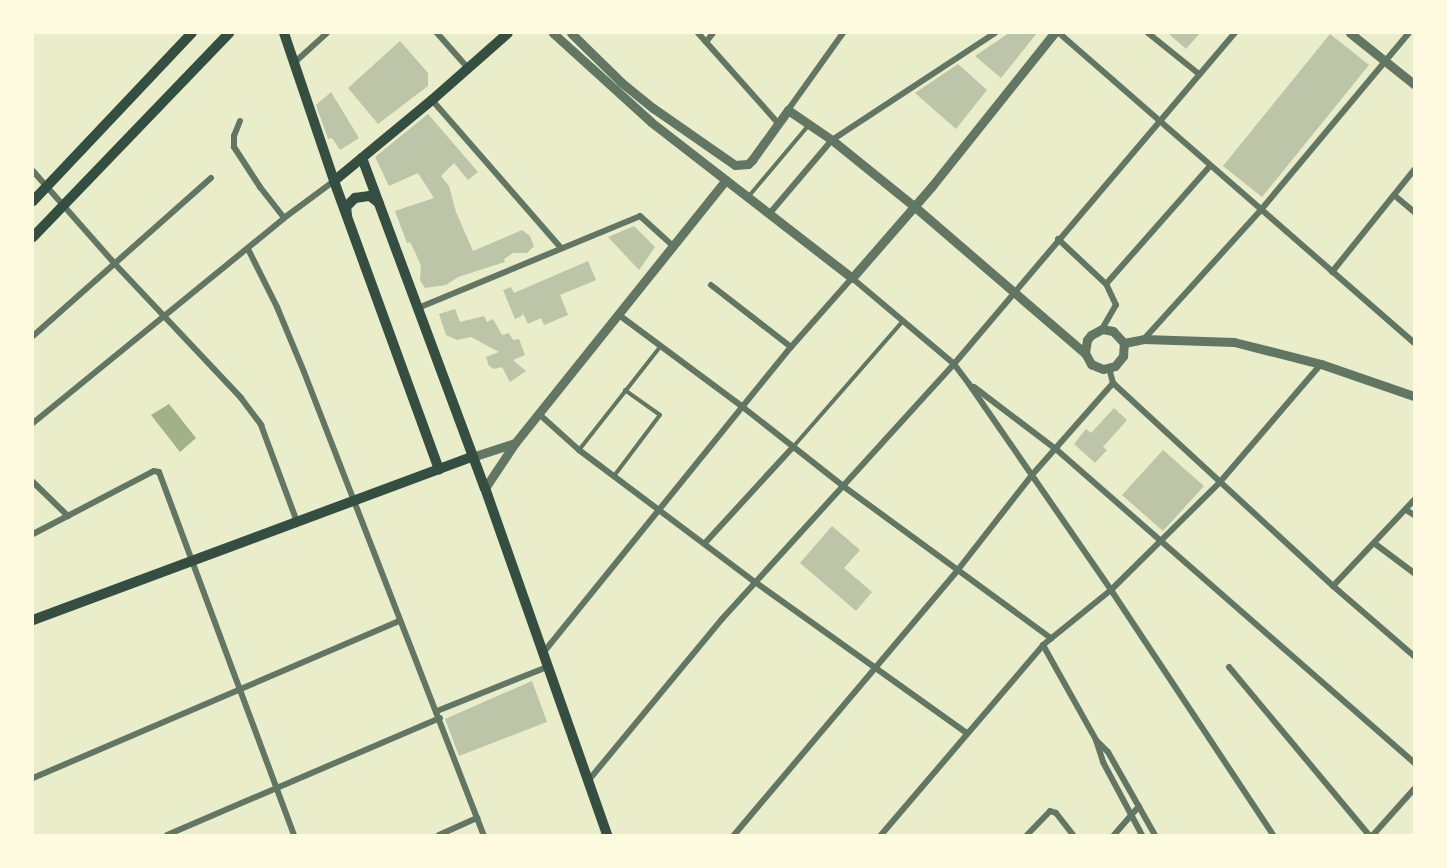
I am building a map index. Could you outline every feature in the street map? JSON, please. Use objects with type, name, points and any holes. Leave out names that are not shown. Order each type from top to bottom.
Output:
[{"type":"main road","points":[[33,237],[229,33]]},
{"type":"main road","points":[[284,33],[334,181],[439,470]]},
{"type":"main road","points":[[33,201],[191,34]]},
{"type":"main road","points":[[334,181],[432,100],[500,36]]},
{"type":"main road","points":[[362,158],[485,488],[607,835]]},
{"type":"main road","points":[[347,216],[346,207],[355,198],[370,196],[379,203]]},
{"type":"main road","points":[[33,620],[472,457]]},
{"type":"street","points":[[295,62],[327,33]]},
{"type":"street","points":[[437,33],[468,68]]},
{"type":"street","points":[[553,33],[651,123],[852,278],[954,364],[1112,590],[1273,835]]},
{"type":"street","points":[[571,33],[622,83],[652,108],[718,155],[731,163],[741,165],[752,160],[843,33]]},
{"type":"street","points":[[698,33],[778,123]]},
{"type":"street","points":[[705,42],[713,33]]},
{"type":"street","points":[[770,213],[832,140],[995,33]]},
{"type":"street","points":[[542,654],[744,408],[791,347],[915,207],[1054,33]]},
{"type":"street","points":[[1059,33],[1260,211],[1414,343]]},
{"type":"street","points":[[1148,33],[1199,74]]},
{"type":"street","points":[[587,782],[755,582],[954,364],[1235,33]]},
{"type":"street","points":[[1350,33],[1414,84]]},
{"type":"street","points":[[1144,339],[1260,211],[1409,33]]},
{"type":"street","points":[[432,100],[561,248]]},
{"type":"street","points":[[788,110],[832,140],[915,207],[1085,353],[1091,364],[1110,368]]},
{"type":"street","points":[[240,121],[234,136],[234,147],[284,218]]},
{"type":"street","points":[[1106,284],[1210,166]]},
{"type":"street","points":[[1332,272],[1414,170]]},
{"type":"street","points":[[33,171],[114,263],[241,398],[261,425],[297,522]]},
{"type":"street","points":[[33,336],[212,178]]},
{"type":"street","points":[[485,488],[515,443],[726,180]]},
{"type":"street","points":[[33,423],[284,218],[334,181]]},
{"type":"street","points":[[1394,195],[1414,212]]},
{"type":"street","points":[[418,308],[640,216],[672,245]]},
{"type":"street","points":[[1058,239],[1106,284],[1116,305],[1102,329],[1087,340],[1085,353]]},
{"type":"street","points":[[248,249],[277,307],[484,835]]},
{"type":"street","points":[[711,285],[791,347]]},
{"type":"street","points":[[619,315],[744,408],[843,486],[1052,638]]},
{"type":"street","points":[[1102,329],[1113,331],[1124,343],[1123,356],[1110,368]]},
{"type":"street","points":[[1124,343],[1144,339],[1234,342],[1321,364],[1414,396]]},
{"type":"street","points":[[881,835],[1043,645],[1112,590],[1220,482],[1321,364]]},
{"type":"street","points":[[1110,368],[1113,382],[1333,586],[1414,656]]},
{"type":"street","points":[[734,835],[957,571],[1032,475],[1057,450],[1113,382]]},
{"type":"street","points":[[969,384],[1057,450],[1414,763]]},
{"type":"street","points":[[539,414],[579,450],[755,582],[967,733]]},
{"type":"street","points":[[472,457],[515,443]]},
{"type":"street","points":[[705,543],[793,447]]},
{"type":"street","points":[[33,534],[157,471],[161,474],[238,690],[294,835]]},
{"type":"street","points":[[33,482],[68,516]]},
{"type":"street","points":[[1333,586],[1414,500]]},
{"type":"street","points":[[1406,510],[1414,515]]},
{"type":"street","points":[[1374,543],[1414,573]]},
{"type":"street","points":[[33,778],[400,621]]},
{"type":"street","points":[[1043,645],[1096,740],[1100,755],[1142,835]]},
{"type":"street","points":[[437,711],[547,667]]},
{"type":"street","points":[[1229,667],[1371,835],[1414,789]]},
{"type":"street","points":[[167,835],[440,718]]},
{"type":"street","points":[[1096,740],[1108,752],[1155,835]]},
{"type":"street","points":[[1114,835],[1139,806]]},
{"type":"street","points":[[1027,835],[1050,811],[1056,813],[1073,835]]},
{"type":"street","points":[[439,835],[477,818]]},
{"type":"lane","points":[[748,197],[809,125]]},
{"type":"lane","points":[[793,447],[902,322]]},
{"type":"lane","points":[[579,450],[660,347]]},
{"type":"lane","points":[[614,476],[660,416],[625,390]]},
{"type":"shaded area","points":[[169,404],[196,438],[180,452],[151,415]]},
{"type":"building","points":[[1009,33],[1037,33],[1001,78],[975,56]]},
{"type":"building","points":[[1168,33],[1200,33],[1186,49]]},
{"type":"building","points":[[1330,34],[1369,65],[1262,197],[1223,166]]},
{"type":"building","points":[[400,41],[428,73],[428,86],[378,124],[348,88]]},
{"type":"building","points":[[958,64],[987,90],[956,129],[915,93]]},
{"type":"building","points":[[331,92],[359,138],[340,150],[332,138],[328,139],[316,105]]},
{"type":"building","points":[[428,114],[478,172],[468,180],[454,163],[441,176],[449,186],[456,212],[473,251],[522,230],[530,236],[534,246],[527,253],[513,253],[504,259],[505,262],[458,277],[446,285],[425,288],[420,280],[421,266],[410,242],[407,243],[395,211],[434,198],[418,173],[389,186],[375,157]]},
{"type":"building","points":[[634,226],[655,247],[639,270],[608,237]]},
{"type":"building","points":[[588,261],[596,280],[560,295],[568,315],[544,325],[541,318],[528,324],[522,311],[523,315],[515,319],[503,290],[511,287],[514,293]]},
{"type":"building","points":[[455,309],[460,322],[484,316],[487,322],[493,319],[502,335],[509,333],[513,340],[519,339],[525,355],[513,360],[526,371],[510,382],[502,367],[494,369],[489,366],[486,357],[499,352],[471,337],[457,340],[446,335],[439,314]]},
{"type":"building","points":[[1114,408],[1127,420],[1103,447],[1107,450],[1095,463],[1074,444],[1086,429],[1091,433]]},
{"type":"building","points":[[1163,450],[1204,486],[1163,531],[1122,495]]},
{"type":"building","points":[[832,526],[860,550],[844,568],[872,592],[856,611],[800,563]]},
{"type":"building","points":[[532,681],[547,722],[459,756],[445,719]]}]
